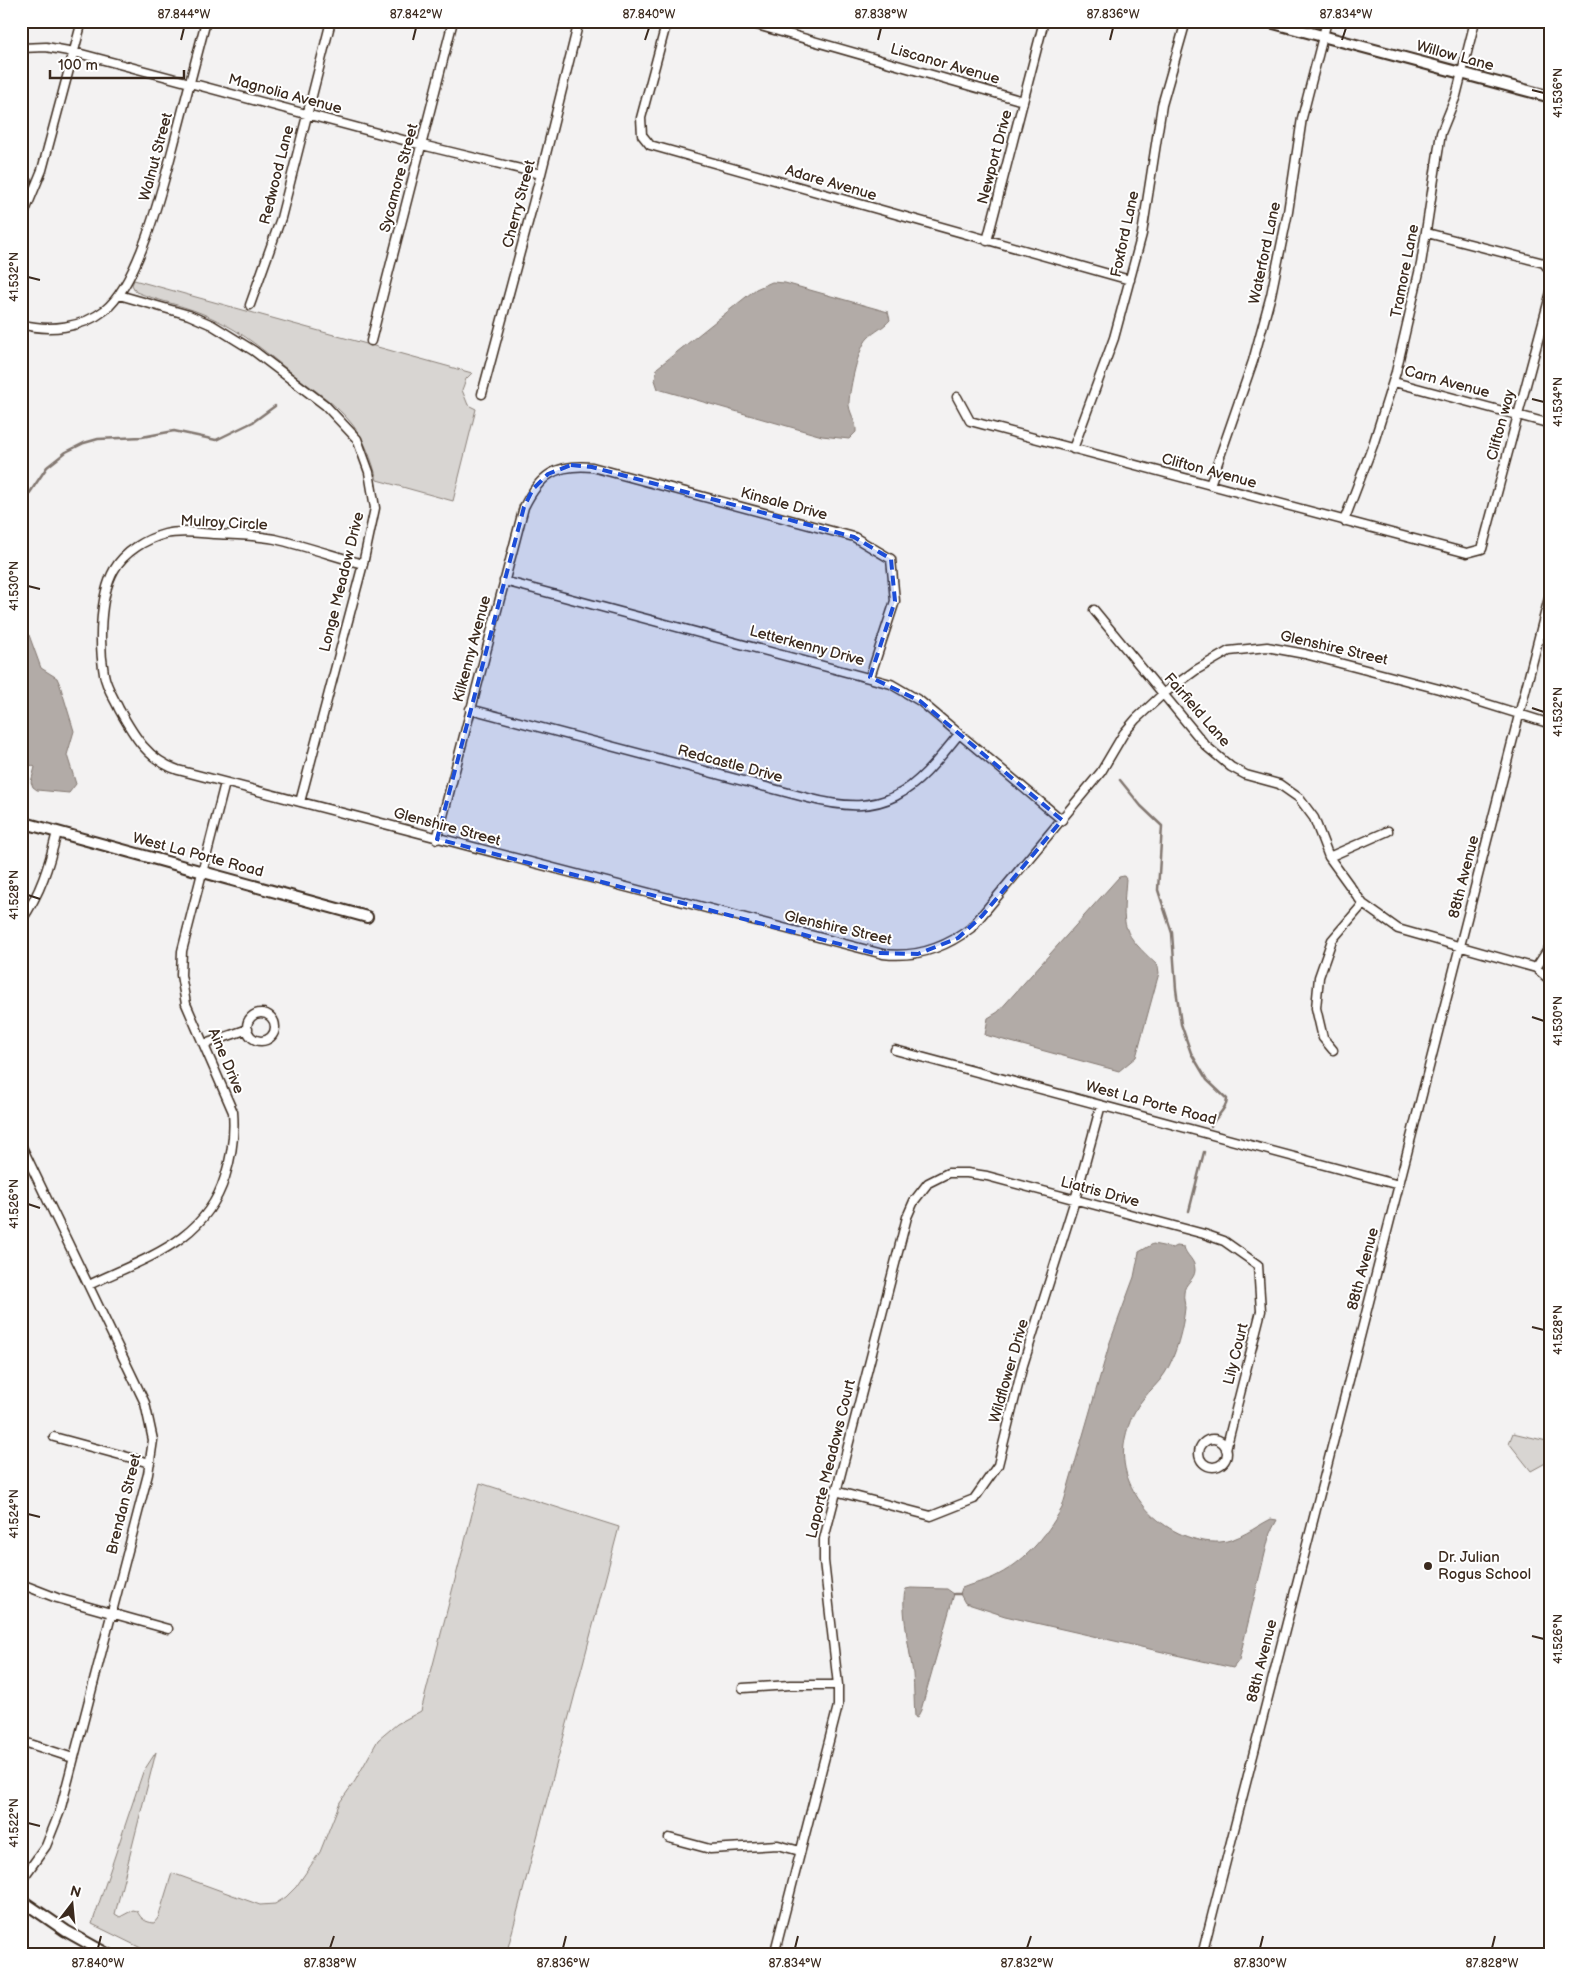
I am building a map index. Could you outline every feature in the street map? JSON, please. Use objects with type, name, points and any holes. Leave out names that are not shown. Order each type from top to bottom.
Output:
[{"type":"street","points":[[21,221],[42,170],[82,21]]},
{"type":"street","name":"Walnut Street","points":[[21,324],[55,329],[83,322],[105,310],[119,295],[137,259],[157,207],[206,21]]},
{"type":"street","name":"Redwood Lane","points":[[250,304],[281,218],[331,21]]},
{"type":"street","name":"Sycamore Street","points":[[371,341],[454,21]]},
{"type":"street","name":"Cherry Street","points":[[482,394],[541,174],[579,21]]},
{"type":"street","name":"Adare Avenue","points":[[667,21],[641,118],[642,135],[650,145],[1130,280]]},
{"type":"street","name":"Liscanor Avenue","points":[[743,21],[1023,101]]},
{"type":"street","name":"Newport Drive","points":[[987,241],[1044,21]]},
{"type":"street","name":"Foxford Lane","points":[[1073,449],[1114,338],[1130,280],[1142,234],[1162,106],[1186,21]]},
{"type":"street","name":"Willow Lane","points":[[1266,21],[1551,97]]},
{"type":"street","name":"Waterford Lane","points":[[1210,486],[1253,361],[1271,295],[1288,212],[1302,118],[1327,21]]},
{"type":"street","name":"Tramore Lane","points":[[1344,521],[1365,468],[1394,382],[1410,319],[1427,233],[1441,133],[1456,96],[1475,21]]},
{"type":"street","name":"Magnolia Avenue","points":[[21,48],[46,47],[74,52],[422,145],[541,174]]},
{"type":"street","points":[[1427,233],[1544,263],[1551,272]]},
{"type":"street","name":"Clifton way","points":[[1467,553],[1482,549],[1551,292]]},
{"type":"street","name":"Longe Meadow Drive","points":[[119,295],[189,314],[229,334],[325,405],[357,439],[369,472],[374,508],[363,564],[300,802]]},
{"type":"street","name":"Carn Avenue","points":[[1394,382],[1551,424]]},
{"type":"street","name":"Clifton Avenue","points":[[958,397],[970,421],[1467,553]]},
{"type":"street","name":"Kinsale Drive","points":[[548,474],[571,465],[592,467],[854,537],[891,559],[895,601],[870,677]]},
{"type":"street","name":"Kilkenny Avenue","points":[[437,839],[524,507],[533,489],[548,474]]},
{"type":"street","name":"Mulroy Circle","points":[[178,770],[158,760],[139,742],[115,701],[104,674],[102,613],[106,589],[114,569],[123,558],[139,544],[166,534],[188,532],[274,539],[363,564]]},
{"type":"street","name":"Letterkenny Drive","points":[[504,581],[891,684],[909,693],[1062,820]]},
{"type":"street","name":"88th Avenue","points":[[1202,1955],[1551,590]]},
{"type":"street","name":"Fairfield Lane","points":[[1094,610],[1206,746],[1231,767],[1246,775],[1279,784],[1299,798],[1314,818],[1329,857],[1363,904],[1398,929],[1536,968],[1551,981]]},
{"type":"street","name":"Glenshire Street","points":[[178,770],[874,953],[900,956],[932,950],[949,944],[971,928],[1101,772],[1124,733],[1136,719],[1163,694],[1196,670],[1229,651],[1267,647],[1305,654],[1439,689],[1551,724]]},
{"type":"street","name":"Redcastle Drive","points":[[470,709],[815,800],[848,806],[877,804],[910,789],[924,777],[959,734]]},
{"type":"street","name":"Aine Drive","points":[[89,1285],[183,1238],[204,1218],[216,1199],[232,1147],[233,1112],[186,1004],[181,969],[182,951],[225,782]]},
{"type":"street","name":"West La Porte Road","points":[[21,822],[367,917]]},
{"type":"street","points":[[1329,857],[1388,831]]},
{"type":"street","points":[[21,921],[35,901],[48,868],[57,832]]},
{"type":"street","points":[[1333,1050],[1323,1038],[1316,1008],[1318,978],[1332,940],[1363,904]]},
{"type":"street","points":[[1536,968],[1551,945]]},
{"type":"street","points":[[204,1044],[248,1029]]},
{"type":"street","name":"West La Porte Road","points":[[896,1050],[1399,1185]]},
{"type":"street","name":"Wildflower Drive","points":[[835,1491],[931,1516],[974,1499],[998,1466],[1023,1365],[1075,1200],[1101,1106]]},
{"type":"street","name":"Brendan Street","points":[[21,1145],[145,1403],[153,1440],[150,1463],[60,1811],[46,1846],[21,1881]]},
{"type":"street","name":"Liatris Drive","points":[[928,1183],[948,1173],[987,1176],[1204,1234],[1224,1241],[1258,1265]]},
{"type":"street","name":"Laporte Meadows Court","points":[[774,1955],[838,1706],[838,1685],[823,1552],[835,1491],[907,1217],[914,1201],[928,1183]]},
{"type":"street","name":"Lily Court","points":[[1226,1449],[1262,1311],[1258,1265]]},
{"type":"street","points":[[54,1438],[150,1463]]},
{"type":"street","points":[[21,1584],[58,1598],[168,1628]]},
{"type":"street","points":[[743,1688],[790,1685],[838,1685]]},
{"type":"street","points":[[21,1741],[73,1758]]},
{"type":"street","points":[[669,1838],[710,1849],[778,1845],[800,1851]]},
{"type":"street","points":[[21,1900],[66,1931],[109,1955]]},
{"type":"highlighted area","points":[[571,465],[592,467],[854,537],[891,559],[895,601],[870,677],[920,701],[1062,820],[982,916],[958,938],[918,954],[874,953],[437,839],[524,507],[533,489],[548,474]]},
{"type":"shaded area","points":[[134,280],[472,373],[466,379],[462,390],[468,405],[476,409],[453,501],[377,480],[368,450],[357,430],[326,399],[235,330],[203,314],[136,292],[132,285]]},
{"type":"shaded area","points":[[772,282],[785,283],[888,312],[890,320],[868,338],[858,359],[849,402],[856,432],[849,439],[822,436],[658,389],[655,380],[657,368],[756,289]]},
{"type":"shaded area","points":[[21,634],[29,635],[41,668],[57,678],[74,731],[67,755],[76,784],[69,793],[37,790],[31,782],[35,767],[21,761]]},
{"type":"shaded area","points":[[1124,876],[1126,879],[1124,909],[1127,928],[1137,945],[1158,966],[1159,973],[1136,1057],[1119,1071],[985,1035],[988,1018],[998,1012],[1119,877]]},
{"type":"shaded area","points":[[1153,1244],[1173,1248],[1177,1246],[1184,1247],[1194,1263],[1195,1273],[1184,1290],[1185,1308],[1183,1324],[1169,1366],[1163,1377],[1139,1404],[1128,1427],[1124,1445],[1124,1464],[1129,1482],[1138,1499],[1166,1526],[1183,1535],[1201,1540],[1227,1541],[1271,1519],[1277,1520],[1270,1533],[1239,1660],[1233,1668],[1005,1616],[965,1603],[960,1594],[962,1588],[992,1578],[1024,1557],[1041,1539],[1062,1508],[1110,1342],[1134,1277],[1139,1252]]},
{"type":"shaded area","points":[[1513,1433],[1551,1442],[1551,1460],[1531,1471],[1509,1443]]},
{"type":"shaded area","points":[[480,1483],[619,1527],[506,1955],[158,1954],[149,1952],[92,1924],[143,1772],[156,1752],[115,1914],[120,1917],[133,1910],[137,1911],[144,1920],[154,1923],[158,1918],[172,1873],[260,1905],[275,1904],[296,1887],[320,1852],[340,1802],[355,1781],[378,1740],[397,1724],[421,1711]]},
{"type":"shaded area","points":[[906,1589],[947,1589],[954,1594],[921,1710],[917,1718],[915,1717],[913,1674],[904,1605]]},
{"type":"waterway","points":[[21,506],[47,467],[66,452],[84,443],[98,439],[142,437],[174,431],[216,440],[253,422],[275,406]]},
{"type":"waterway","points":[[1120,780],[1141,806],[1162,826],[1158,890],[1172,933],[1176,989],[1181,1024],[1191,1053],[1207,1080],[1227,1099],[1225,1106],[1211,1126]]},
{"type":"waterway","points":[[1189,1211],[1204,1152]]},
{"type":"waterway","points":[[954,1594],[960,1594]]},
{"type":"place","name":"Dr. Julian Rogus School","points":[[1428,1566]]}]
